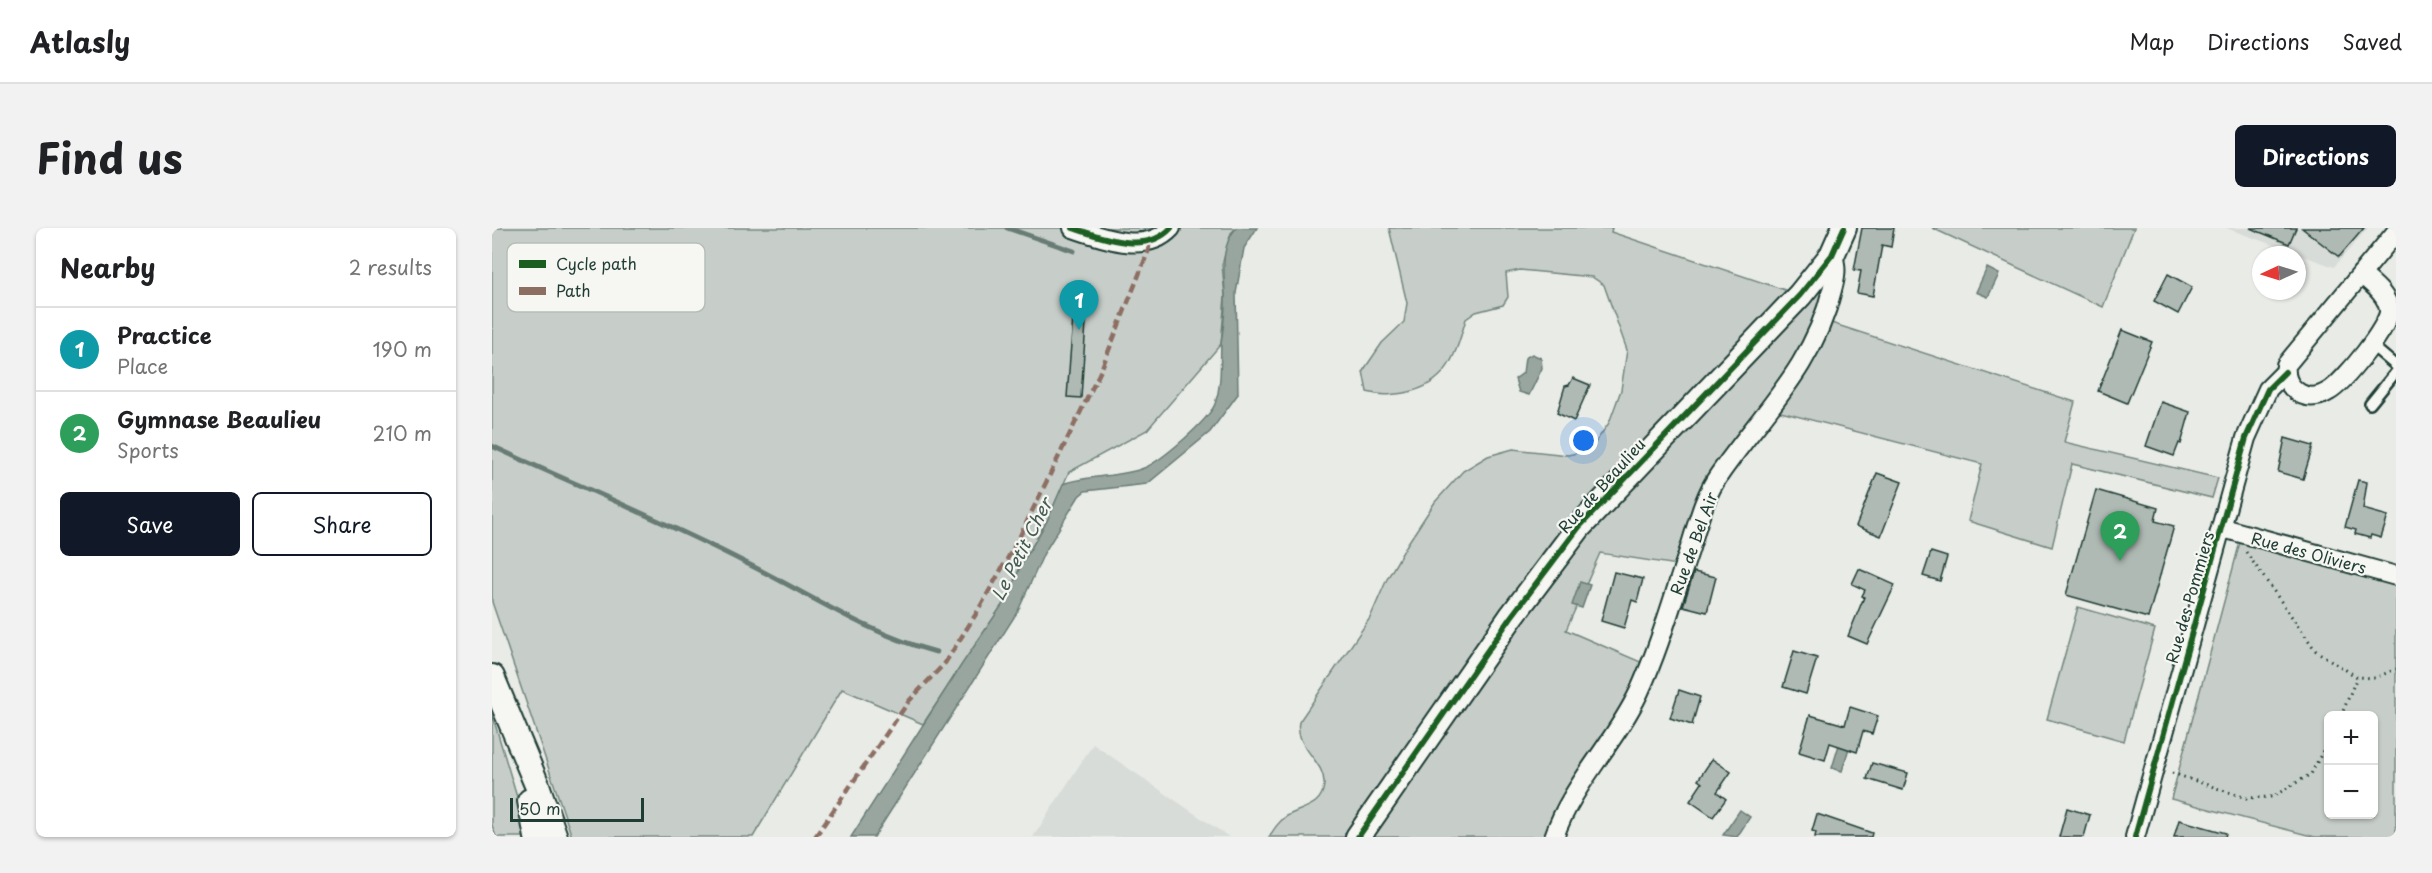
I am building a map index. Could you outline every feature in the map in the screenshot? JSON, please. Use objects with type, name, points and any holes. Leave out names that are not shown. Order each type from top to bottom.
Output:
[{"type":"street","points":[[1073,228],[1138,243],[1159,238],[1171,228]]},
{"type":"street","name":"Rue de Beaulieu","points":[[1358,837],[1511,617],[1579,526],[1800,295],[1832,255],[1844,228]]},
{"type":"street","name":"Rue des Pommiers","points":[[2135,837],[2223,528],[2246,438],[2261,402],[2276,379],[2285,372],[2286,365],[2396,232]]},
{"type":"street","name":"Rue de Bel Air","points":[[1554,837],[1573,796],[1637,696],[1656,652],[1699,518],[1717,477],[1805,360],[1825,321],[1836,262],[1832,255]]},
{"type":"street","points":[[2285,372],[2295,390],[2312,397],[2328,392],[2336,386],[2382,331],[2388,319],[2389,310],[2379,290],[2361,274]]},
{"type":"street","points":[[2261,402],[2295,390]]},
{"type":"street","name":"Rue des Oliviers","points":[[2223,528],[2396,576]]},
{"type":"street","points":[[492,677],[537,784],[555,837]]},
{"type":"street","points":[[513,731],[537,837]]},
{"type":"lane","points":[[2370,344],[2396,366]]},
{"type":"lane","points":[[2370,404],[2396,372]]},
{"type":"path","points":[[2246,552],[2316,651],[2357,677],[2375,678],[2396,669]]},
{"type":"path","points":[[2343,711],[2357,677]]},
{"type":"path","points":[[2170,772],[2246,798],[2272,797],[2311,774],[2324,749]]},
{"type":"shaded area","points":[[492,228],[1236,228],[1231,233],[1222,265],[1225,296],[1221,344],[1147,430],[1069,472],[1047,521],[1020,567],[1009,595],[923,724],[842,689],[753,837],[572,837],[492,602]]},
{"type":"shaded area","name":"Le Petit Cher","points":[[1236,228],[1257,228],[1244,248],[1236,293],[1238,394],[1210,432],[1147,484],[1085,491],[1079,496],[1044,553],[1018,611],[874,837],[851,837],[1009,595],[1020,567],[1047,521],[1063,484],[1144,468],[1183,440],[1211,411],[1220,382],[1225,307],[1225,251]]},
{"type":"shaded area","points":[[1389,228],[1612,228],[1611,232],[1800,295],[1832,255],[1825,321],[2075,402],[2064,442],[2218,478],[2212,498],[2072,464],[2052,547],[1968,521],[1982,464],[1769,409],[1717,477],[1684,566],[1600,553],[1566,630],[1650,666],[1554,837],[1269,837],[1284,818],[1315,802],[1322,792],[1323,776],[1301,739],[1299,722],[1370,618],[1387,579],[1435,502],[1463,471],[1488,456],[1513,449],[1568,455],[1590,450],[1609,423],[1621,390],[1627,350],[1604,285],[1592,277],[1520,270],[1506,273],[1508,297],[1503,305],[1476,312],[1466,319],[1453,357],[1440,376],[1419,389],[1404,393],[1386,395],[1367,392],[1363,371],[1382,343],[1404,322],[1407,303]]},
{"type":"shaded area","points":[[1932,228],[2134,228],[2103,307]]},
{"type":"shaded area","points":[[2226,228],[2368,228],[2334,267],[2306,257],[2306,246],[2276,246]]},
{"type":"shaded area","points":[[1987,268],[1999,274],[1988,297],[1976,292]]},
{"type":"shaded area","points":[[1532,354],[1541,358],[1542,368],[1529,395],[1519,392],[1515,379],[1523,373],[1525,358]]},
{"type":"shaded area","points":[[2240,542],[2396,583],[2396,837],[2315,837],[2171,799]]},
{"type":"shaded area","points":[[1580,582],[1590,585],[1582,608],[1572,605]]},
{"type":"shaded area","points":[[2078,607],[2155,629],[2124,741],[2047,719]]},
{"type":"shaded area","points":[[492,714],[529,837],[496,837],[492,825]]},
{"type":"shaded area","points":[[1093,744],[1229,837],[1033,837]]},
{"type":"shaded area","points":[[1839,745],[1849,748],[1842,771],[1832,768]]},
{"type":"shaded area","points":[[1740,810],[1750,817],[1737,837],[1723,835]]},
{"type":"building","points":[[1862,228],[1894,228],[1891,247],[1882,245],[1873,296],[1857,293],[1861,271],[1854,270]]},
{"type":"building","points":[[2250,228],[2296,228],[2289,244]]},
{"type":"building","points":[[2302,228],[2364,228],[2339,257]]},
{"type":"building","points":[[2168,274],[2192,287],[2178,314],[2154,301]]},
{"type":"building","points":[[1075,291],[1088,292],[1081,398],[1067,397]]},
{"type":"building","points":[[2122,330],[2152,342],[2127,403],[2098,391]]},
{"type":"building","points":[[1573,378],[1590,385],[1574,421],[1557,413],[1565,386],[1569,385]]},
{"type":"building","points":[[2161,402],[2190,412],[2181,444],[2179,443],[2174,456],[2146,446]]},
{"type":"building","points":[[2285,438],[2313,446],[2303,479],[2278,472]]},
{"type":"building","points":[[1877,473],[1902,482],[1881,536],[1856,526]]},
{"type":"building","points":[[2358,480],[2367,482],[2363,509],[2388,516],[2381,538],[2355,534],[2356,530],[2345,527]]},
{"type":"building","points":[[2096,490],[2158,508],[2155,521],[2174,526],[2148,618],[2066,595]]},
{"type":"building","points":[[1931,552],[1947,557],[1940,581],[1923,576]]},
{"type":"building","points":[[1859,569],[1895,585],[1867,644],[1848,636],[1864,597],[1862,596],[1865,590],[1852,584]]},
{"type":"building","points":[[1614,572],[1643,579],[1637,602],[1632,600],[1624,628],[1601,621]]},
{"type":"building","points":[[1694,572],[1716,577],[1707,612],[1683,606]]},
{"type":"building","points":[[1794,651],[1817,658],[1806,694],[1783,687]]},
{"type":"building","points":[[1679,690],[1700,697],[1692,725],[1670,718]]},
{"type":"building","points":[[1850,707],[1878,716],[1872,734],[1863,731],[1857,752],[1830,743],[1825,760],[1799,752],[1810,715],[1845,725]]},
{"type":"building","points":[[1712,759],[1731,772],[1717,792],[1726,799],[1713,817],[1690,801],[1702,783],[1698,780]]},
{"type":"building","points":[[1872,763],[1908,773],[1903,790],[1867,779]]},
{"type":"building","points":[[2067,808],[2090,815],[2084,837],[2059,837]]},
{"type":"building","points":[[1817,814],[1872,833],[1871,837],[1815,837],[1816,832],[1812,831]]},
{"type":"building","points":[[2179,820],[2226,833],[2225,837],[2174,837]]},
{"type":"waterway","points":[[1007,228],[1074,251]]},
{"type":"waterway","points":[[492,446],[715,547],[886,635],[936,652]]},
{"type":"marked path","points":[[815,837],[909,701],[945,663],[1018,540],[1101,370],[1148,252],[1150,241]]},
{"type":"cycle path","points":[[1073,228],[1111,240],[1137,243],[1161,236],[1171,228]]},
{"type":"cycle path","points":[[1358,837],[1511,617],[1579,527],[1800,295],[1832,255],[1844,228]]},
{"type":"cycle path","points":[[2135,837],[2246,438],[2268,389],[2285,372]]},
{"type":"place","name":"Practice","points":[[1079,330]]},
{"type":"place","name":"Gymnase Beaulieu","points":[[2120,561]]}]
